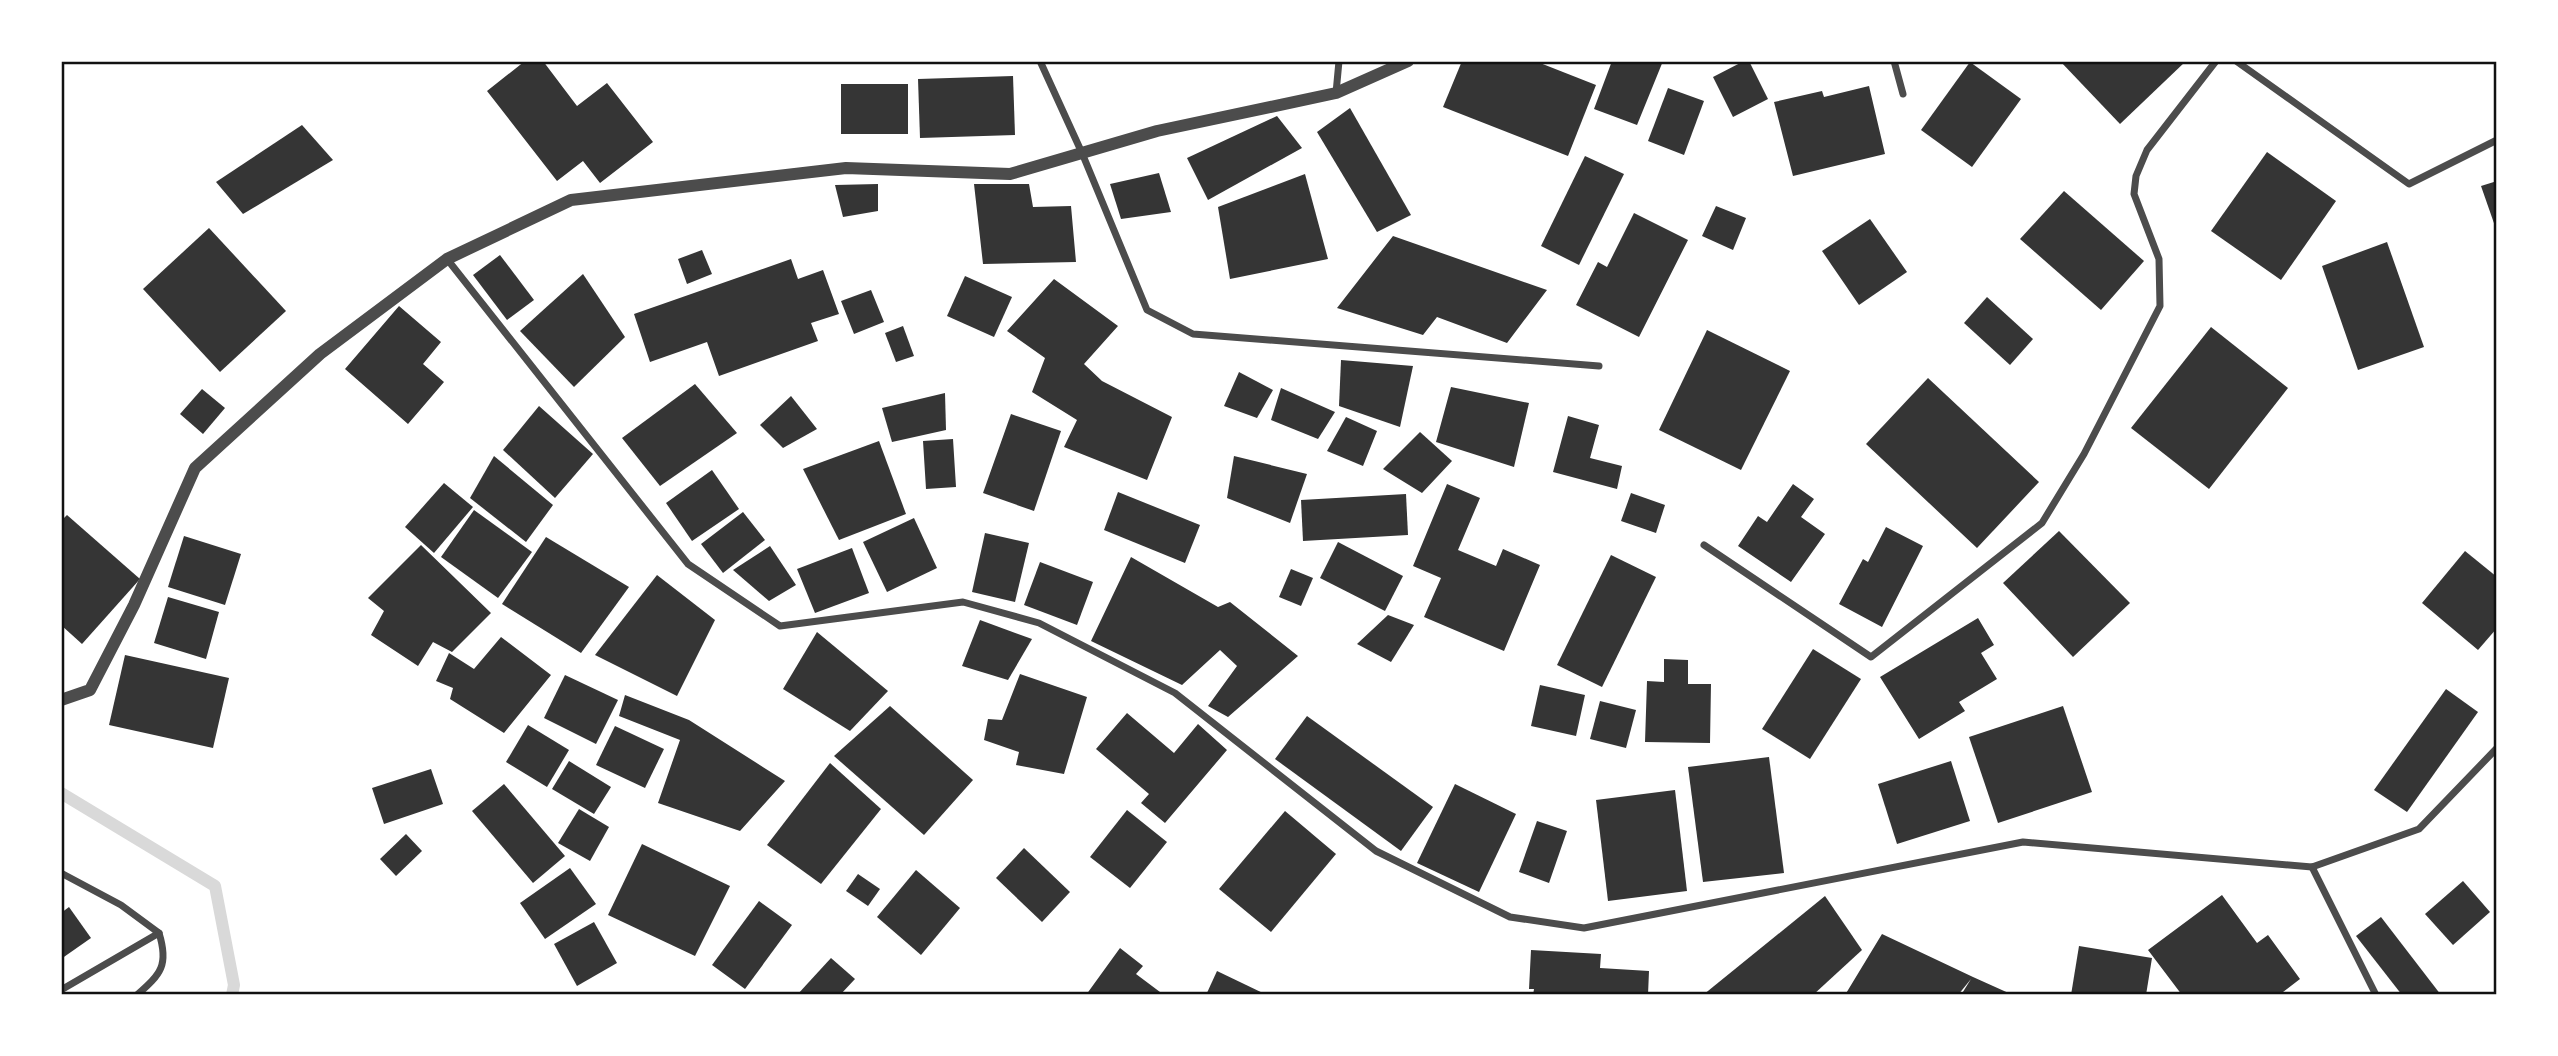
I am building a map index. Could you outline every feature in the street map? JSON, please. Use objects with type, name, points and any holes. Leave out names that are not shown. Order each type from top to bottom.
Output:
[{"type":"street","points":[[1040,61],[1082,153],[1147,310],[1193,334],[1599,366]]},
{"type":"street","points":[[1336,93],[1339,61]]},
{"type":"street","points":[[61,700],[90,690],[134,605],[195,468],[320,354],[447,259],[571,200],[846,168],[1010,174],[1157,131],[1336,93],[1408,61]]},
{"type":"street","points":[[1894,61],[1903,94]]},
{"type":"street","points":[[1704,545],[1871,657],[2042,523],[2091,442],[2160,306],[2159,259],[2134,194],[2136,176],[2147,150],[2216,61]]},
{"type":"street","points":[[2236,61],[2409,184],[2497,140]]},
{"type":"street","points":[[447,259],[688,565],[780,626],[964,602],[1039,623],[1175,693],[1376,851],[1510,917],[1584,928],[2023,842],[2312,867],[2419,829],[2497,748]]},
{"type":"street","points":[[2312,867],[2376,995]]},
{"type":"street","points":[[61,873],[121,905],[159,933],[165,953],[162,964],[158,974],[136,995]]},
{"type":"street","points":[[61,990],[159,933]]},
{"type":"building","points":[[525,61],[543,61],[577,106],[607,83],[653,142],[600,183],[583,161],[557,181],[487,91]]},
{"type":"building","points":[[1462,61],[1535,61],[1596,85],[1568,156],[1443,107]]},
{"type":"building","points":[[1612,61],[1663,61],[1637,125],[1594,109]]},
{"type":"building","points":[[1749,61],[1768,99],[1733,117],[1713,77]]},
{"type":"building","points":[[2060,61],[2186,61],[2120,124]]},
{"type":"building","points":[[1970,62],[2021,99],[1972,167],[1921,130]]},
{"type":"building","points":[[1013,76],[1015,135],[920,138],[918,79]]},
{"type":"building","points":[[841,84],[908,84],[908,134],[841,134]]},
{"type":"building","points":[[1869,86],[1885,154],[1793,176],[1774,102],[1822,91],[1824,97]]},
{"type":"building","points":[[1668,88],[1704,101],[1684,155],[1648,141]]},
{"type":"building","points":[[1350,108],[1411,215],[1377,232],[1317,132]]},
{"type":"building","points":[[1277,116],[1302,148],[1208,200],[1187,158]]},
{"type":"building","points":[[302,125],[333,160],[243,214],[216,182]]},
{"type":"building","points":[[2267,152],[2336,201],[2281,280],[2211,231]]},
{"type":"building","points":[[1585,156],[1624,174],[1579,265],[1541,246]]},
{"type":"building","points":[[1159,173],[1171,212],[1121,219],[1110,184]]},
{"type":"building","points":[[1305,174],[1328,259],[1230,279],[1218,207]]},
{"type":"building","points":[[2497,181],[2497,229],[2496,229],[2481,186]]},
{"type":"building","points":[[878,184],[878,211],[843,217],[835,185]]},
{"type":"building","points":[[974,184],[1029,184],[1033,207],[1071,206],[1076,262],[983,264]]},
{"type":"building","points":[[2064,191],[2144,261],[2101,310],[2020,239]]},
{"type":"building","points":[[1716,206],[1746,218],[1733,250],[1702,236]]},
{"type":"building","points":[[1634,213],[1688,240],[1639,337],[1576,305],[1598,262],[1607,267]]},
{"type":"building","points":[[1870,219],[1907,272],[1859,305],[1822,251]]},
{"type":"building","points":[[209,228],[286,311],[220,372],[143,289]]},
{"type":"building","points":[[1393,236],[1547,290],[1507,343],[1437,317],[1423,335],[1337,308]]},
{"type":"building","points":[[2387,242],[2424,347],[2358,370],[2322,266]]},
{"type":"building","points":[[702,250],[712,274],[687,284],[678,259]]},
{"type":"building","points":[[500,255],[534,300],[507,320],[473,275]]},
{"type":"building","points":[[791,259],[798,279],[823,270],[839,314],[811,323],[818,341],[719,376],[707,342],[650,362],[634,314]]},
{"type":"building","points":[[583,274],[625,337],[574,387],[520,331]]},
{"type":"building","points":[[965,276],[1012,297],[994,337],[947,316]]},
{"type":"building","points":[[1054,279],[1118,326],[1084,364],[1102,381],[1172,417],[1147,480],[1064,447],[1077,420],[1032,392],[1045,358],[1007,331]]},
{"type":"building","points":[[871,290],[884,322],[854,334],[841,301]]},
{"type":"building","points":[[1987,297],[2033,339],[2010,365],[1964,323]]},
{"type":"building","points":[[399,306],[441,342],[423,364],[444,382],[408,424],[345,369]]},
{"type":"building","points":[[903,326],[914,356],[896,362],[885,333]]},
{"type":"building","points":[[2211,327],[2288,388],[2209,489],[2131,428]]},
{"type":"building","points":[[1707,330],[1790,371],[1741,470],[1659,430]]},
{"type":"building","points":[[1341,360],[1413,366],[1400,427],[1339,406]]},
{"type":"building","points":[[1239,372],[1273,390],[1257,418],[1224,406]]},
{"type":"building","points":[[1928,378],[2039,482],[1977,548],[1866,444]]},
{"type":"building","points":[[695,384],[737,433],[660,486],[622,438]]},
{"type":"building","points":[[1451,387],[1529,403],[1514,467],[1436,442]]},
{"type":"building","points":[[1281,388],[1335,412],[1318,439],[1271,420]]},
{"type":"building","points":[[202,389],[225,408],[203,434],[180,414]]},
{"type":"building","points":[[945,393],[946,430],[892,442],[882,408]]},
{"type":"building","points":[[791,396],[817,429],[783,448],[760,425]]},
{"type":"building","points":[[539,406],[593,454],[555,498],[503,450]]},
{"type":"building","points":[[1011,414],[1061,431],[1034,511],[983,493]]},
{"type":"building","points":[[1568,416],[1599,425],[1590,458],[1622,466],[1617,489],[1553,472]]},
{"type":"building","points":[[1346,417],[1377,431],[1363,466],[1327,451]]},
{"type":"building","points":[[1420,432],[1452,461],[1422,493],[1383,469]]},
{"type":"building","points":[[953,439],[956,487],[926,489],[923,441]]},
{"type":"building","points":[[879,441],[906,514],[839,540],[803,469]]},
{"type":"building","points":[[494,456],[553,505],[526,542],[470,498]]},
{"type":"building","points":[[1234,456],[1307,474],[1290,523],[1227,498]]},
{"type":"building","points":[[712,470],[739,509],[692,541],[666,503]]},
{"type":"building","points":[[444,483],[473,507],[434,553],[405,527]]},
{"type":"building","points":[[1447,484],[1480,498],[1458,550],[1496,566],[1503,549],[1540,565],[1504,651],[1424,617],[1441,578],[1413,566]]},
{"type":"building","points":[[1793,484],[1814,499],[1801,517],[1825,534],[1791,582],[1738,546],[1758,516],[1767,522]]},
{"type":"building","points":[[1118,492],[1200,525],[1185,563],[1104,530]]},
{"type":"building","points":[[1631,493],[1665,505],[1656,533],[1621,521]]},
{"type":"building","points":[[1406,494],[1408,535],[1303,541],[1301,500]]},
{"type":"building","points":[[474,510],[532,552],[498,598],[441,557]]},
{"type":"building","points":[[743,512],[765,540],[723,573],[701,544]]},
{"type":"building","points":[[67,515],[140,579],[82,644],[61,625],[61,521]]},
{"type":"building","points":[[914,518],[937,568],[887,592],[863,542]]},
{"type":"building","points":[[1886,527],[1923,546],[1882,627],[1839,604],[1863,559],[1868,562]]},
{"type":"building","points":[[2059,531],[2130,603],[2073,657],[2003,583]]},
{"type":"building","points":[[985,533],[1029,543],[1015,602],[972,592]]},
{"type":"building","points":[[184,536],[241,554],[225,605],[168,587]]},
{"type":"building","points":[[546,537],[629,587],[581,653],[502,604]]},
{"type":"building","points":[[1338,542],[1403,576],[1385,611],[1320,578]]},
{"type":"building","points":[[421,545],[491,613],[452,652],[433,642],[418,666],[371,635],[384,611],[368,598]]},
{"type":"building","points":[[770,546],[796,585],[769,601],[733,570]]},
{"type":"building","points":[[852,548],[869,593],[815,613],[797,569]]},
{"type":"building","points":[[2465,551],[2497,577],[2497,628],[2478,650],[2422,603]]},
{"type":"building","points":[[1611,555],[1656,577],[1602,687],[1557,665]]},
{"type":"building","points":[[1131,557],[1218,607],[1230,602],[1298,656],[1228,717],[1208,706],[1237,666],[1220,650],[1182,685],[1091,641]]},
{"type":"building","points":[[1040,562],[1093,582],[1077,625],[1024,605]]},
{"type":"building","points":[[1291,569],[1313,578],[1301,606],[1279,597]]},
{"type":"building","points":[[657,575],[715,620],[677,696],[595,655]]},
{"type":"building","points":[[168,597],[219,612],[206,659],[154,643]]},
{"type":"building","points":[[1388,615],[1414,625],[1391,662],[1357,644]]},
{"type":"building","points":[[1978,618],[1994,645],[1981,653],[1997,679],[1959,702],[1965,711],[1919,739],[1880,677]]},
{"type":"building","points":[[980,620],[1032,639],[1008,680],[962,666]]},
{"type":"building","points":[[817,632],[888,691],[850,731],[783,689]]},
{"type":"building","points":[[501,637],[551,675],[504,733],[450,699],[453,688],[436,681],[449,653],[474,669]]},
{"type":"building","points":[[1813,649],[1861,679],[1810,759],[1762,729]]},
{"type":"building","points":[[125,655],[229,678],[213,748],[109,725]]},
{"type":"building","points":[[1664,659],[1688,660],[1688,684],[1711,684],[1710,743],[1645,742],[1647,681],[1664,682]]},
{"type":"building","points":[[1020,674],[1087,697],[1064,774],[1016,765],[1019,752],[984,740],[988,719],[1002,720]]},
{"type":"building","points":[[565,675],[618,700],[596,744],[544,718]]},
{"type":"building","points":[[1540,685],[1585,695],[1576,736],[1531,726]]},
{"type":"building","points":[[2446,689],[2478,712],[2407,812],[2374,790]]},
{"type":"building","points":[[625,695],[689,720],[785,781],[740,831],[658,803],[680,740],[619,716]]},
{"type":"building","points":[[1600,701],[1636,710],[1626,748],[1590,739]]},
{"type":"building","points":[[890,706],[973,780],[924,835],[834,756]]},
{"type":"building","points":[[2063,706],[2092,792],[1998,823],[1969,737]]},
{"type":"building","points":[[1127,713],[1174,753],[1198,724],[1227,750],[1165,823],[1141,803],[1149,794],[1096,749]]},
{"type":"building","points":[[1307,716],[1433,807],[1401,851],[1275,759]]},
{"type":"building","points":[[528,725],[569,750],[547,787],[506,762]]},
{"type":"building","points":[[615,726],[664,749],[645,788],[596,765]]},
{"type":"building","points":[[1769,757],[1784,873],[1703,882],[1688,767]]},
{"type":"building","points":[[569,761],[611,787],[594,814],[552,789]]},
{"type":"building","points":[[1951,761],[1970,821],[1897,844],[1878,784]]},
{"type":"building","points":[[830,763],[881,809],[821,884],[767,845]]},
{"type":"building","points":[[431,769],[443,804],[384,824],[372,788]]},
{"type":"building","points":[[504,784],[565,856],[533,883],[472,811]]},
{"type":"building","points":[[1455,784],[1516,814],[1479,892],[1417,863]]},
{"type":"building","points":[[1675,790],[1687,891],[1608,901],[1596,800]]},
{"type":"building","points":[[579,809],[609,827],[590,861],[558,843]]},
{"type":"building","points":[[1127,810],[1167,842],[1130,888],[1090,857]]},
{"type":"building","points":[[1285,811],[1336,854],[1271,932],[1219,889]]},
{"type":"building","points":[[1537,821],[1567,831],[1549,883],[1519,872]]},
{"type":"building","points":[[406,834],[422,851],[396,876],[380,859]]},
{"type":"building","points":[[642,844],[730,886],[695,956],[608,915]]},
{"type":"building","points":[[1024,848],[1070,892],[1042,922],[996,878]]},
{"type":"building","points":[[570,868],[596,904],[545,939],[520,903]]},
{"type":"building","points":[[916,870],[960,908],[921,955],[877,917]]},
{"type":"building","points":[[858,874],[880,889],[868,906],[846,891]]},
{"type":"building","points":[[2463,881],[2490,912],[2453,945],[2425,914]]},
{"type":"building","points":[[2222,895],[2257,943],[2268,935],[2300,979],[2279,995],[2182,995],[2148,950]]},
{"type":"building","points":[[1825,896],[1862,950],[1813,995],[1703,995]]},
{"type":"building","points":[[759,901],[792,925],[745,989],[712,965]]},
{"type":"building","points":[[69,907],[91,938],[61,959],[61,913]]},
{"type":"building","points":[[2381,917],[2441,995],[2402,995],[2356,936]]},
{"type":"building","points":[[594,922],[617,963],[577,986],[554,944]]},
{"type":"building","points":[[1882,934],[2013,995],[1961,995],[1971,979],[1958,995],[1845,995]]},
{"type":"building","points":[[2079,946],[2152,958],[2146,995],[2071,995]]},
{"type":"building","points":[[1120,948],[1143,966],[1136,974],[1160,992],[1159,995],[1086,995]]},
{"type":"building","points":[[1531,950],[1601,954],[1600,968],[1649,971],[1648,995],[1533,995],[1534,989],[1529,989]]},
{"type":"building","points":[[831,958],[855,979],[840,995],[797,995]]},
{"type":"building","points":[[1217,971],[1267,995],[1206,995]]},
{"type":"waterway","points":[[61,793],[215,886],[234,985],[232,995]]}]
